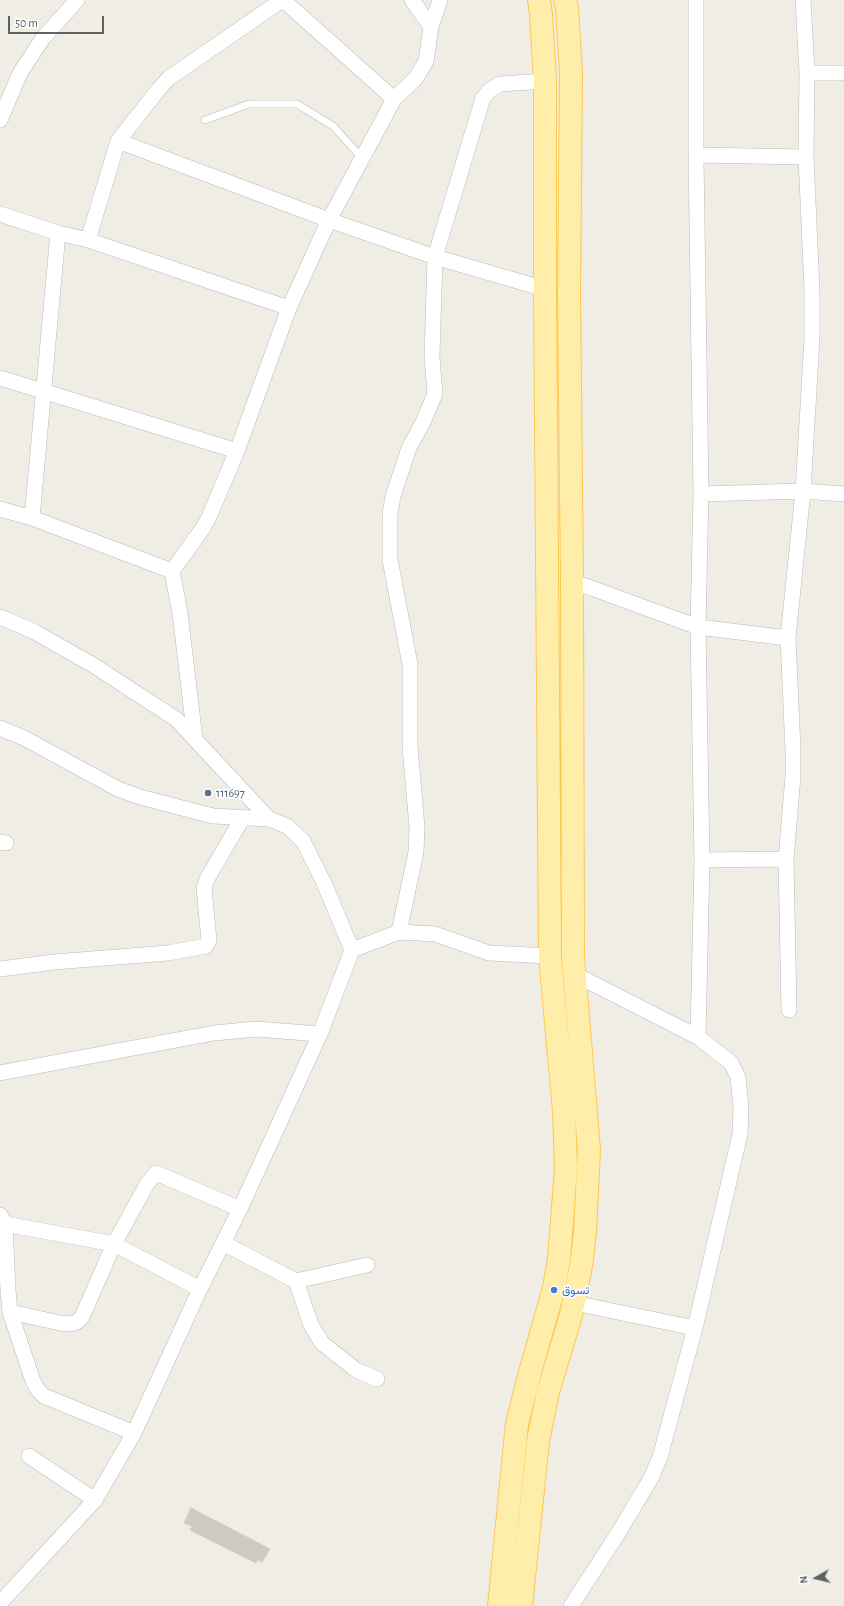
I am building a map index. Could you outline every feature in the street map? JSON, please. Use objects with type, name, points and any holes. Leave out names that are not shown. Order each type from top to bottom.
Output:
[{"type":"main road","points":[[499,1606],[518,1424],[529,1376],[554,1288],[563,1220],[566,1168],[564,1110],[550,956],[545,81],[539,0]]},
{"type":"main road","points":[[521,1606],[538,1441],[548,1392],[574,1303],[585,1232],[589,1150],[574,974],[569,301],[571,74],[565,0]]},
{"type":"street","points":[[0,120],[20,73],[43,38],[77,0]]},
{"type":"street","points":[[88,240],[118,141],[158,90],[169,78],[282,0],[394,99]]},
{"type":"street","points":[[412,0],[431,27]]},
{"type":"street","points":[[195,739],[180,613],[172,572],[203,528],[237,451],[290,308],[328,220],[394,99],[416,78],[426,61],[431,27],[440,0]]},
{"type":"street","points":[[696,0],[696,155],[701,494],[698,627],[702,860],[698,1037]]},
{"type":"street","points":[[790,1010],[786,859],[793,769],[788,638],[803,491],[812,338],[812,290],[806,157],[807,73],[803,0]]},
{"type":"street","points":[[807,73],[844,73]]},
{"type":"street","points":[[400,932],[416,852],[416,827],[410,747],[410,664],[390,560],[390,521],[393,496],[410,448],[435,394],[432,357],[435,257],[483,98],[490,90],[500,84],[545,81]]},
{"type":"street","points":[[118,141],[328,220],[435,257],[545,289]]},
{"type":"street","points":[[696,155],[806,157]]},
{"type":"street","points":[[0,214],[58,233],[88,240],[290,308]]},
{"type":"street","points":[[32,518],[58,233]]},
{"type":"street","points":[[0,378],[237,451]]},
{"type":"street","points":[[701,494],[803,491],[844,494]]},
{"type":"street","points":[[0,508],[32,518],[172,572]]},
{"type":"street","points":[[572,581],[698,627],[788,638]]},
{"type":"street","points":[[0,617],[33,631],[94,665],[176,719],[269,819]]},
{"type":"street","points":[[0,728],[24,738],[118,789],[140,797],[213,816],[269,819],[287,826],[303,841],[324,883],[352,950],[320,1034],[240,1209],[200,1289],[134,1433],[95,1500],[0,1603]]},
{"type":"street","points":[[0,969],[54,962],[168,953],[206,946],[209,940],[204,888],[207,879],[242,818]]},
{"type":"street","points":[[702,860],[786,859]]},
{"type":"street","points":[[352,950],[400,932],[435,934],[489,953],[550,956]]},
{"type":"street","points":[[571,1606],[652,1478],[660,1457],[695,1328],[740,1134],[741,1108],[738,1077],[731,1063],[698,1037],[574,974]]},
{"type":"street","points":[[0,1073],[214,1033],[256,1029],[320,1034]]},
{"type":"street","points":[[10,1312],[60,1323],[71,1324],[77,1322],[82,1317],[114,1244],[147,1184],[156,1173],[240,1209]]},
{"type":"street","points":[[134,1433],[44,1396],[38,1390],[33,1381],[4,1291],[3,1220],[114,1244],[200,1289]]},
{"type":"street","points":[[223,1243],[296,1281],[367,1265]]},
{"type":"street","points":[[296,1281],[311,1325],[322,1343],[330,1351],[356,1370],[378,1379]]},
{"type":"street","points":[[574,1303],[695,1328]]},
{"type":"street","points":[[29,1456],[95,1500]]},
{"type":"lane","points":[[205,120],[249,104],[297,104],[333,126],[362,158]]},
{"type":"building","points":[[191,1508],[270,1549],[262,1562],[258,1560],[256,1563],[190,1530],[192,1526],[184,1523]]},
{"type":"place","name":"111697","points":[[208,793]]},
{"type":"place","name":"تسوق","points":[[554,1290]]}]
